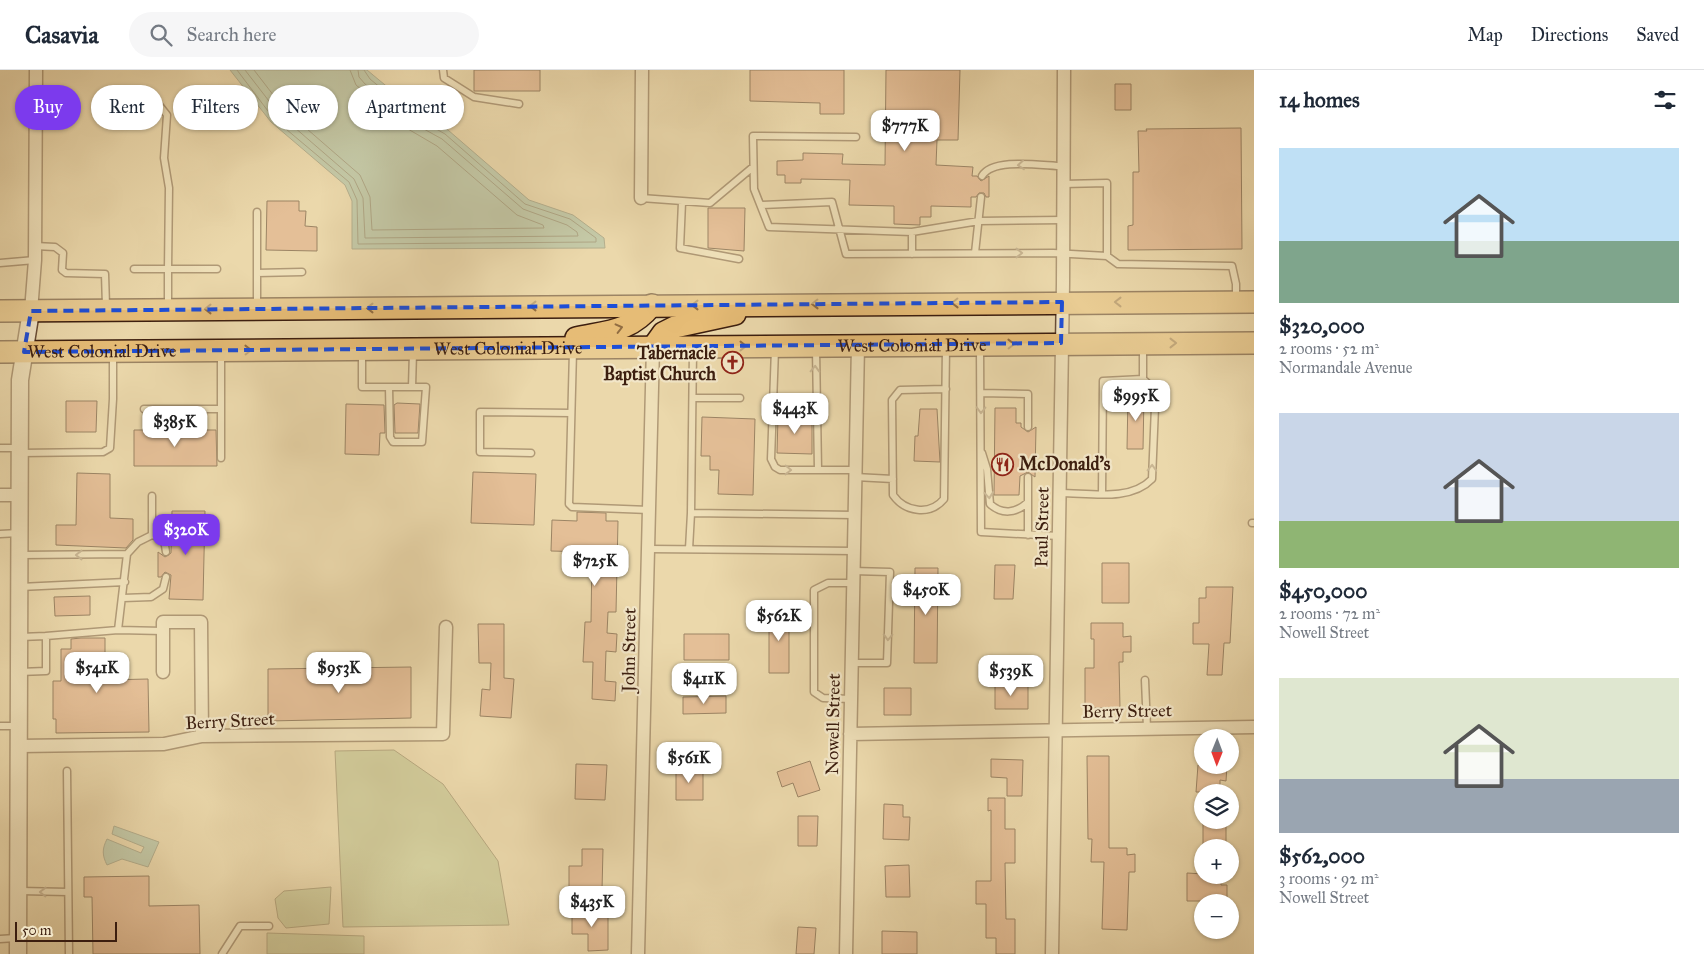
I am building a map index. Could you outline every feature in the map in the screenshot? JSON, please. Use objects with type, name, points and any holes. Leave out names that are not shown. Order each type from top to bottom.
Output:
[{"type":"highway","points":[[0,311],[1245,302]]},
{"type":"highway","points":[[537,347],[631,325],[640,320],[652,305]]},
{"type":"highway","points":[[653,347],[663,332],[675,327],[779,305]]},
{"type":"highway","name":"West Colonial Drive","points":[[0,352],[1254,343]]},
{"type":"street","points":[[18,946],[18,495],[20,380],[35,260],[36,70]]},
{"type":"street","points":[[641,198],[642,70]]},
{"type":"street","name":"Paul Street","points":[[1052,954],[1060,492],[1064,70]]},
{"type":"street","name":"Nowell Street","points":[[846,954],[858,345]]},
{"type":"street","name":"John Street","points":[[638,954],[653,347]]},
{"type":"street","points":[[0,495],[18,495]]},
{"type":"street","points":[[163,672],[163,622],[201,622],[202,736]]},
{"type":"street","name":"Berry Street","points":[[19,746],[164,744],[202,736],[443,734],[446,627]]},
{"type":"street","name":"Berry Street","points":[[850,734],[1254,727]]},
{"type":"lane","points":[[443,70],[444,78],[474,97],[519,104]]},
{"type":"lane","points":[[163,110],[167,115],[164,158],[169,188],[168,309]]},
{"type":"lane","points":[[856,136],[753,136],[754,190],[769,227],[840,231],[912,232],[979,221],[1063,220]]},
{"type":"lane","points":[[982,176],[991,167],[1040,163],[1063,166]]},
{"type":"lane","points":[[641,198],[710,203],[753,167]]},
{"type":"lane","points":[[1063,184],[1107,183],[1108,256]]},
{"type":"lane","points":[[975,253],[981,197]]},
{"type":"lane","points":[[682,202],[680,248],[739,260]]},
{"type":"lane","points":[[761,205],[832,202],[846,254],[1063,253],[1108,256],[1118,264],[1232,266],[1236,284],[1245,302]]},
{"type":"lane","points":[[257,212],[257,308]]},
{"type":"lane","points":[[912,232],[912,254]]},
{"type":"lane","points":[[35,246],[55,247],[64,253],[62,270],[66,273],[105,274],[106,310]]},
{"type":"lane","points":[[0,263],[35,260]]},
{"type":"lane","points":[[134,269],[217,269]]},
{"type":"lane","points":[[257,273],[302,272]]},
{"type":"lane","points":[[1142,343],[1143,379]]},
{"type":"lane","points":[[946,389],[900,390],[892,400],[893,495],[899,504],[910,509],[932,509],[944,499],[947,344]]},
{"type":"lane","points":[[980,344],[981,532],[1059,536]]},
{"type":"lane","points":[[816,345],[818,470]]},
{"type":"lane","points":[[689,549],[693,346]]},
{"type":"lane","points":[[775,346],[771,459],[775,468],[780,470],[818,470],[892,479]]},
{"type":"lane","points":[[573,347],[569,504],[572,507],[649,510]]},
{"type":"lane","points":[[362,348],[362,387],[426,386],[422,442],[392,442],[390,438],[389,387]]},
{"type":"lane","points":[[412,348],[412,386]]},
{"type":"lane","points":[[221,350],[221,458]]},
{"type":"lane","points":[[0,448],[19,451],[102,452],[110,448],[113,399],[112,351]]},
{"type":"lane","points":[[1060,492],[1102,494],[1130,494],[1144,487],[1152,479],[1155,407],[1153,388],[1143,379],[1104,381],[1102,494]]},
{"type":"lane","points":[[981,394],[1028,394],[1028,427]]},
{"type":"lane","points":[[693,398],[740,398]]},
{"type":"lane","points":[[144,409],[221,409]]},
{"type":"lane","points":[[531,452],[480,452],[480,412],[571,413]]},
{"type":"lane","points":[[980,447],[987,469],[990,504],[996,510],[1010,512],[1019,510],[1028,503]]},
{"type":"lane","points":[[1028,477],[1028,535]]},
{"type":"lane","points":[[152,496],[152,535]]},
{"type":"lane","points":[[691,513],[855,515]]},
{"type":"lane","points":[[0,534],[19,533]]},
{"type":"lane","points":[[118,630],[128,554],[138,542],[152,535],[164,539],[166,552]]},
{"type":"lane","points":[[649,549],[854,551]]},
{"type":"lane","points":[[19,555],[128,554]]},
{"type":"lane","points":[[851,699],[823,698],[814,692],[814,590],[828,582],[890,572],[887,663],[852,664]]},
{"type":"lane","points":[[122,598],[152,597],[163,590],[166,577]]},
{"type":"lane","points":[[19,587],[125,582]]},
{"type":"lane","points":[[19,637],[118,630],[163,631]]},
{"type":"lane","points":[[19,672],[46,671],[46,636]]},
{"type":"lane","points":[[1145,680],[1146,728]]},
{"type":"lane","points":[[0,726],[19,726]]},
{"type":"lane","points":[[67,771],[69,954]]},
{"type":"lane","points":[[18,891],[68,892]]},
{"type":"lane","points":[[222,954],[240,926],[269,926]]},
{"type":"lane","points":[[0,939],[18,946]]},
{"type":"highlighted area","points":[[1062,302],[1061,343],[24,352],[31,311]]},
{"type":"green space","points":[[394,750],[443,784],[498,861],[509,925],[343,927],[335,751]]},
{"type":"green space","points":[[331,887],[329,924],[286,928],[278,918],[275,899],[284,891]]},
{"type":"green space","points":[[267,933],[364,936],[364,954],[267,954]]},
{"type":"water","points":[[230,70],[367,70],[385,85],[348,85],[348,130],[448,130],[529,200],[573,215],[604,238],[605,248],[352,249],[352,201],[345,185],[280,130],[338,130],[338,85],[268,85],[268,118],[258,106],[258,85],[242,85]]},
{"type":"water","points":[[114,826],[159,842],[148,867],[122,859],[107,865],[103,852],[107,839],[141,853],[144,847],[112,834]]},
{"type":"building","points":[[474,70],[540,70],[540,91],[474,91]]},
{"type":"building","points":[[750,70],[844,70],[844,114],[820,114],[820,103],[750,101]]},
{"type":"building","points":[[886,70],[960,70],[958,140],[937,140],[936,165],[973,167],[972,176],[977,176],[981,181],[989,176],[989,197],[986,197],[984,193],[979,193],[976,197],[971,197],[971,207],[931,206],[931,217],[920,217],[920,225],[894,224],[894,206],[849,205],[850,180],[801,179],[801,183],[785,183],[785,175],[777,175],[777,161],[803,160],[803,153],[843,154],[842,164],[885,165]]},
{"type":"building","points":[[1115,84],[1131,84],[1131,110],[1115,110]]},
{"type":"building","points":[[1241,128],[1242,249],[1128,250],[1128,226],[1133,225],[1133,172],[1139,172],[1138,131],[1147,131],[1146,129]]},
{"type":"building","points":[[267,201],[299,201],[299,211],[306,211],[305,226],[317,227],[317,251],[266,250]]},
{"type":"building","points":[[708,208],[745,208],[744,251],[708,248]]},
{"type":"building","points":[[1128,396],[1144,396],[1143,449],[1127,449]]},
{"type":"building","points":[[66,401],[97,401],[96,432],[66,432]]},
{"type":"building","points":[[397,403],[420,404],[418,433],[395,433],[394,405]]},
{"type":"building","points":[[346,404],[384,405],[385,433],[380,433],[379,455],[345,454]]},
{"type":"building","points":[[995,408],[1016,408],[1016,423],[1021,423],[1021,427],[1028,432],[1036,427],[1035,477],[1028,472],[1020,476],[1019,495],[994,495]]},
{"type":"building","points":[[920,409],[937,409],[940,462],[914,461],[915,436],[918,436]]},
{"type":"building","points":[[702,417],[755,419],[753,495],[718,494],[719,470],[710,470],[710,456],[701,456]]},
{"type":"building","points":[[778,417],[812,417],[812,454],[777,453]]},
{"type":"building","points":[[134,430],[216,430],[217,466],[134,466]]},
{"type":"building","points":[[473,472],[536,474],[534,525],[471,523]]},
{"type":"building","points":[[77,473],[110,474],[110,518],[133,519],[133,540],[126,548],[56,545],[56,525],[76,525]]},
{"type":"building","points":[[172,511],[205,511],[203,600],[169,599],[171,575],[165,572],[161,577],[158,577],[158,552],[165,557],[171,553]]},
{"type":"building","points":[[577,512],[606,513],[606,521],[618,521],[616,612],[608,612],[607,633],[617,634],[616,652],[606,651],[605,681],[616,682],[615,701],[592,699],[593,662],[583,662],[585,622],[591,622],[592,552],[551,551],[552,520],[577,521]]},
{"type":"building","points":[[1102,563],[1129,563],[1129,603],[1102,603]]},
{"type":"building","points":[[995,565],[1015,565],[1013,599],[994,599]]},
{"type":"building","points":[[915,568],[938,568],[937,663],[914,663]]},
{"type":"building","points":[[1206,587],[1233,587],[1230,643],[1224,643],[1222,675],[1207,675],[1209,644],[1193,644],[1193,623],[1199,623],[1199,598],[1206,598]]},
{"type":"building","points":[[90,596],[90,615],[55,616],[54,597]]},
{"type":"building","points":[[769,611],[789,611],[789,673],[769,673]]},
{"type":"building","points":[[1091,623],[1123,623],[1123,637],[1131,636],[1131,652],[1123,652],[1123,662],[1119,662],[1120,708],[1085,708],[1085,668],[1094,668],[1094,639],[1091,639]]},
{"type":"building","points":[[478,624],[504,624],[504,678],[514,679],[511,718],[480,716],[482,689],[490,690],[491,663],[479,663]]},
{"type":"building","points":[[684,634],[729,634],[729,660],[684,660]]},
{"type":"building","points":[[105,638],[105,680],[148,679],[149,732],[56,733],[56,719],[53,719],[53,681],[61,681],[61,649],[71,649],[71,639]]},
{"type":"building","points":[[411,667],[411,718],[268,721],[268,669]]},
{"type":"building","points":[[995,686],[1028,686],[1028,709],[995,709]]},
{"type":"building","points":[[884,688],[911,688],[911,715],[884,715]]},
{"type":"building","points":[[726,696],[726,713],[683,714],[683,697]]},
{"type":"building","points":[[1087,756],[1109,756],[1109,848],[1127,848],[1127,855],[1135,854],[1135,872],[1129,872],[1127,930],[1102,929],[1104,862],[1091,862],[1092,839],[1088,839]]},
{"type":"building","points":[[991,759],[1023,760],[1022,796],[1007,796],[1007,778],[991,777]]},
{"type":"building","points":[[810,761],[820,790],[798,797],[793,783],[782,787],[777,772]]},
{"type":"building","points":[[576,764],[607,765],[605,800],[575,799]]},
{"type":"building","points":[[676,768],[703,768],[703,800],[676,800]]},
{"type":"building","points":[[1197,774],[1226,774],[1226,781],[1220,780],[1220,784],[1197,784]]},
{"type":"building","points":[[988,798],[1005,798],[1005,829],[1015,829],[1015,863],[1005,863],[1006,919],[1015,919],[1015,954],[996,954],[996,938],[986,938],[986,904],[976,904],[976,881],[991,881],[991,810],[988,811]]},
{"type":"building","points":[[884,804],[903,805],[903,817],[910,817],[909,840],[883,839]]},
{"type":"building","points":[[798,816],[818,816],[817,846],[798,846]]},
{"type":"building","points":[[1203,829],[1226,829],[1226,839],[1203,839]]},
{"type":"building","points":[[582,849],[603,849],[602,890],[569,889],[569,866],[582,866]]},
{"type":"building","points":[[909,865],[910,897],[886,897],[885,866]]},
{"type":"building","points":[[1187,873],[1194,873],[1194,884],[1227,885],[1227,894],[1194,894],[1194,901],[1187,901]]},
{"type":"building","points":[[149,876],[149,906],[199,905],[200,954],[93,954],[92,897],[84,897],[84,877]]},
{"type":"building","points":[[608,911],[608,950],[588,951],[588,934],[572,934],[572,912]]},
{"type":"building","points":[[798,927],[816,928],[814,954],[796,954]]},
{"type":"building","points":[[882,931],[917,932],[917,954],[882,954]]},
{"type":"place","name":"Tabernacle Baptist Church","points":[[732,363]]},
{"type":"place","name":"McDonald's","points":[[1003,464]]}]
